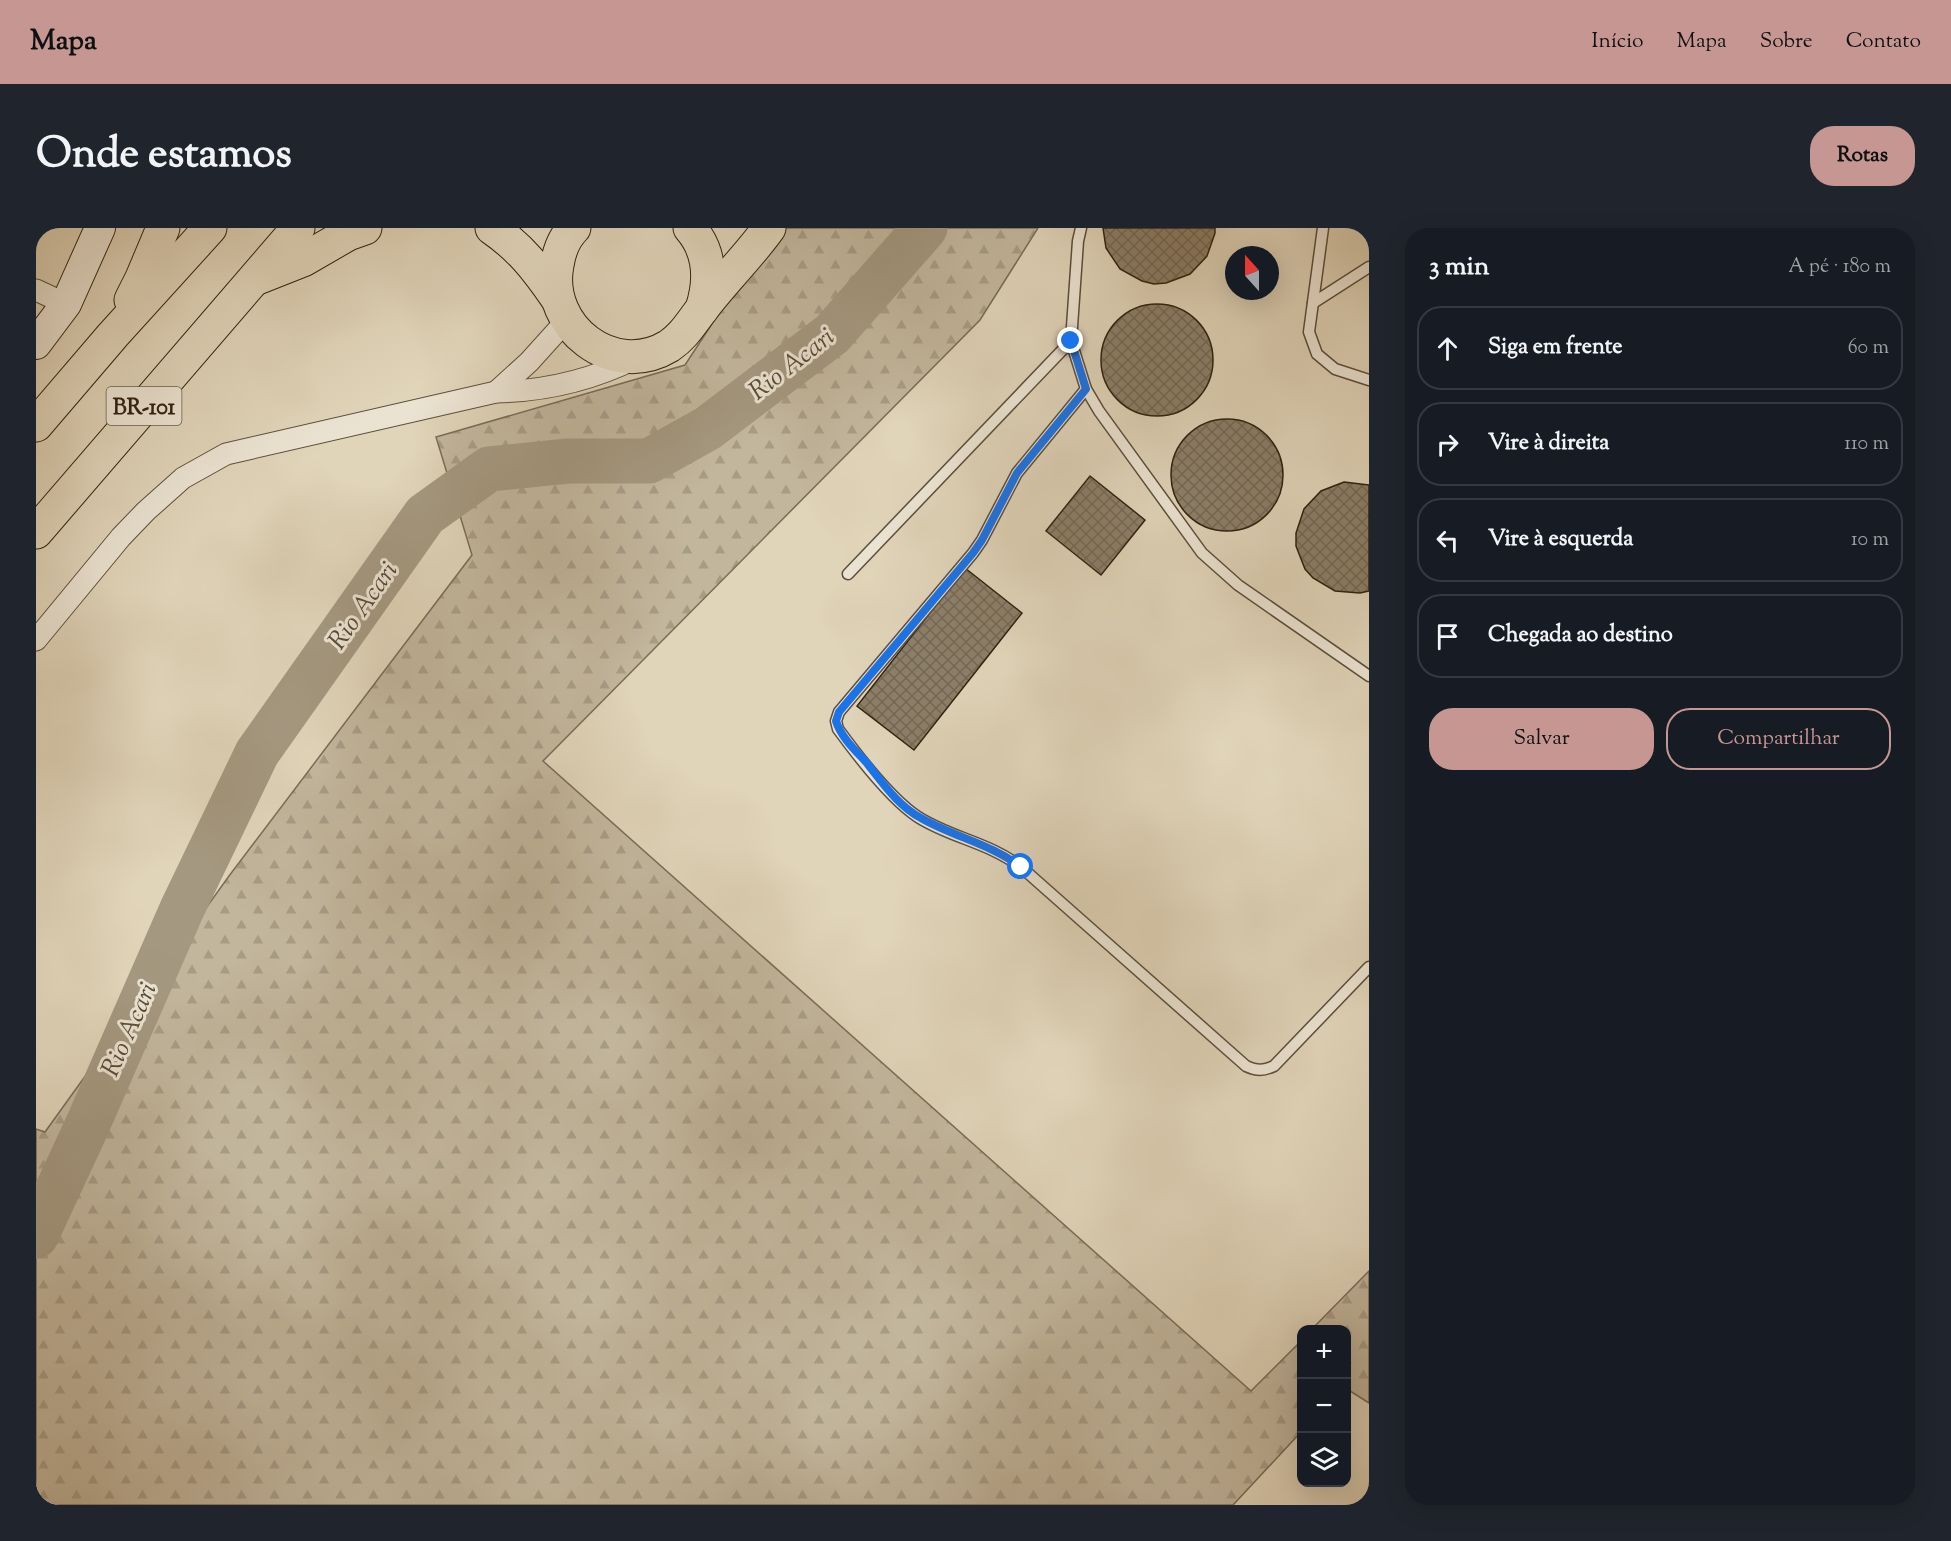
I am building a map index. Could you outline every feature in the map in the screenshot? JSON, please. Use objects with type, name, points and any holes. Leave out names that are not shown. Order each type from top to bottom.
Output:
[{"type":"main road","points":[[113,335],[142,278],[162,228]]},
{"type":"main road","name":"BR-101","points":[[36,425],[113,335],[210,228]]},
{"type":"main road","name":"BR-101","points":[[36,532],[298,228]]},
{"type":"main road","points":[[253,279],[303,260],[348,234],[365,228]]},
{"type":"main road","points":[[492,228],[513,243],[531,261],[580,337],[599,349],[620,355],[642,355],[667,347],[688,331],[702,309],[769,228]]},
{"type":"main road","points":[[561,309],[555,275],[559,252],[574,228]]},
{"type":"main road","points":[[690,228],[704,251],[708,271],[708,290],[702,309]]},
{"type":"street","points":[[36,344],[66,304],[100,228]]},
{"type":"street","points":[[36,290],[66,304]]},
{"type":"street","points":[[496,392],[529,362],[561,309]]},
{"type":"street","points":[[36,640],[121,537],[146,511],[183,478],[226,454],[496,392],[527,391],[576,382],[611,370],[642,355]]},
{"type":"lane","points":[[1081,228],[1078,241],[1071,341],[1086,389],[1099,411],[1202,553],[1238,585],[1369,676]]},
{"type":"lane","points":[[1323,228],[1309,332],[1317,354],[1335,369],[1369,380]]},
{"type":"lane","points":[[1313,303],[1369,267]]},
{"type":"lane","points":[[848,574],[1071,341]]},
{"type":"lane","points":[[1086,389],[1017,473],[973,553],[839,712],[836,721],[838,729],[899,802],[919,817],[941,829],[986,845],[1006,855],[1246,1066],[1264,1071],[1274,1066],[1369,967]]},
{"type":"green space","points":[[782,228],[1038,228],[980,320],[543,761],[1251,1391],[1297,1345],[1297,1436],[1233,1505],[36,1505],[36,1129],[45,1132],[229,876],[472,555],[436,437],[685,365],[729,298]]},
{"type":"green space","points":[[1369,1271],[1369,1403],[1351,1392],[1351,1325],[1316,1325]]},
{"type":"building","points":[[1103,228],[1215,228],[1215,233],[1207,256],[1190,274],[1166,283],[1154,284],[1142,281],[1120,269],[1106,248]]},
{"type":"building","points":[[1157,304],[1178,308],[1197,320],[1209,339],[1213,360],[1209,381],[1197,400],[1178,412],[1157,416],[1136,412],[1117,400],[1105,381],[1101,360],[1105,339],[1117,320],[1136,308]]},
{"type":"building","points":[[1227,419],[1248,423],[1267,435],[1279,454],[1283,475],[1279,496],[1267,515],[1248,527],[1227,531],[1206,527],[1187,515],[1175,496],[1171,475],[1175,454],[1187,435],[1206,423]]},
{"type":"building","points":[[1090,476],[1145,520],[1101,575],[1046,531]]},
{"type":"building","points":[[1344,482],[1369,485],[1369,591],[1360,593],[1335,591],[1313,578],[1305,569],[1296,546],[1296,533],[1304,509],[1321,491]]},
{"type":"building","points":[[965,568],[1022,613],[914,750],[857,706]]},
{"type":"waterway","name":"Rio Acari","points":[[36,1236],[182,909],[257,753],[425,515],[489,469],[568,461],[649,461],[708,428],[832,334],[925,228]]},
{"type":"route","points":[[1021,867],[1006,855],[986,845],[941,829],[919,817],[899,802],[838,729],[836,721],[839,712],[973,553],[1017,473],[1086,389],[1071,341]]}]
